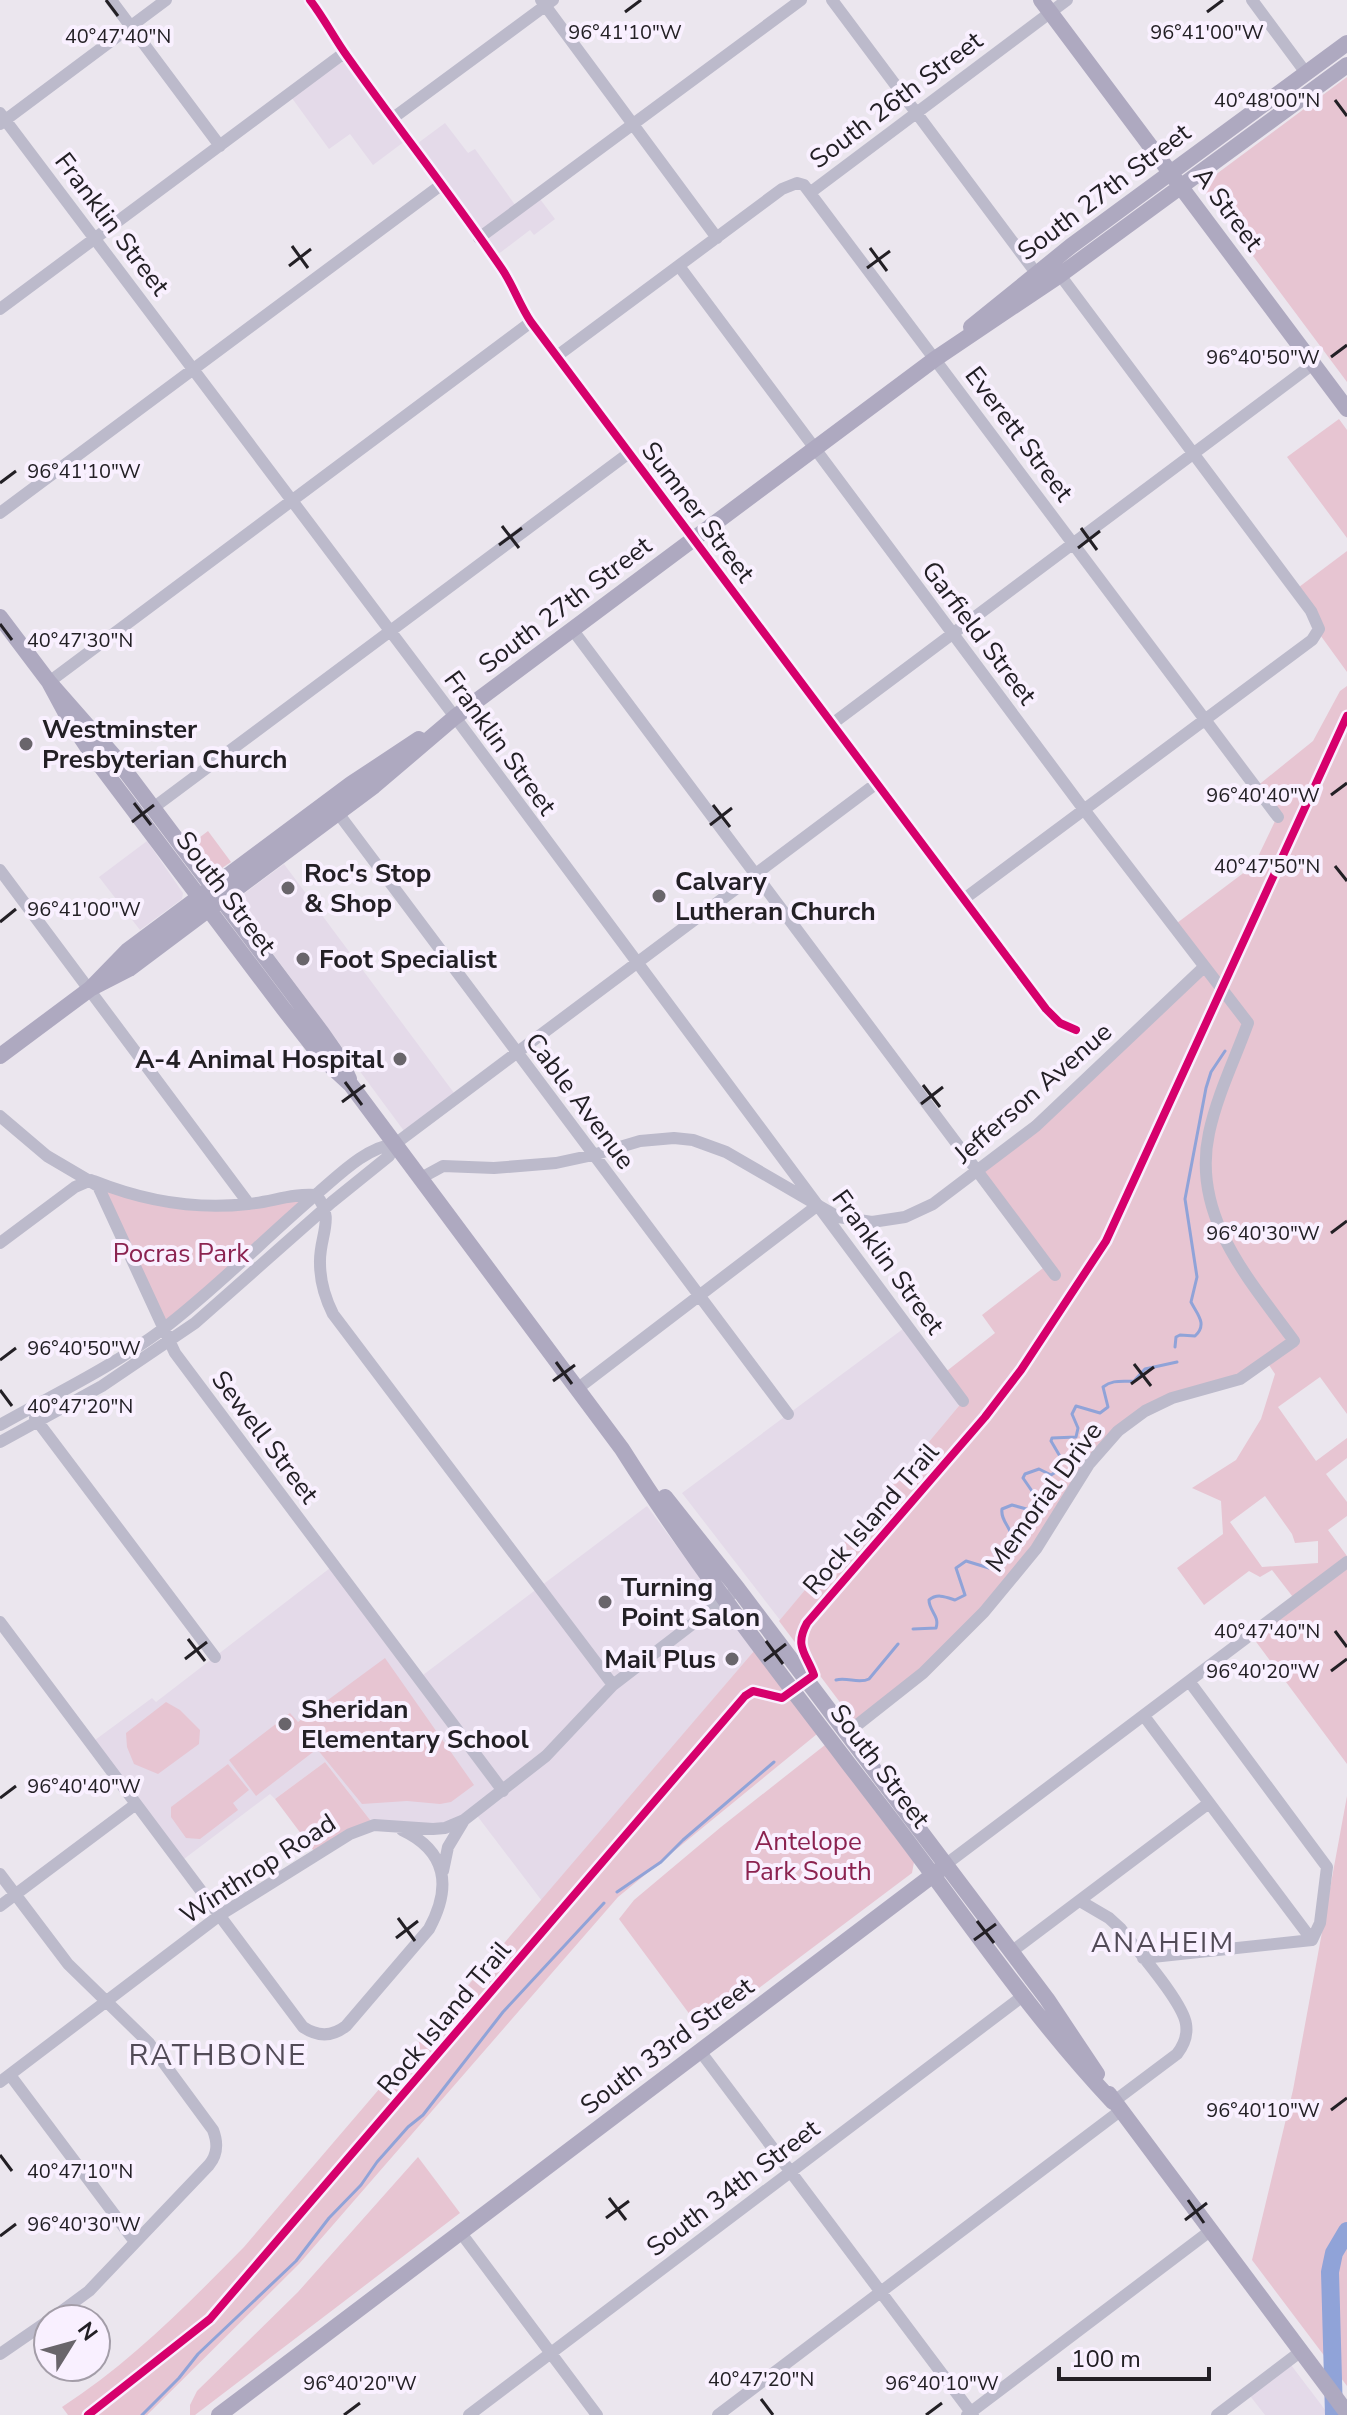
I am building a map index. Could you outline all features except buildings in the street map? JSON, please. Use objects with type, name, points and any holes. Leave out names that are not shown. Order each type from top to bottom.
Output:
[{"type":"main road","name":"A Street","points":[[1046,6],[1347,409]]},
{"type":"main road","name":"South 27th Street","points":[[935,359],[1036,273],[1347,43]]},
{"type":"main road","name":"South 27th Street","points":[[210,899],[338,813],[455,717],[935,359],[1060,275],[1347,65]]},
{"type":"main road","name":"South Street","points":[[3,627],[89,725],[153,808],[210,899]]},
{"type":"main road","name":"South Street","points":[[49,682],[96,760],[322,1033],[338,1056],[351,1085],[622,1449],[659,1490],[732,1594],[939,1870],[1011,1952],[1067,2027],[1117,2106],[1347,2413]]},
{"type":"main road","name":"South 27th Street","points":[[0,1056],[90,989],[129,969],[210,899],[389,757],[455,717]]},
{"type":"main road","name":"South Street","points":[[732,1594],[847,1733],[1023,1996],[1064,2049],[1117,2106]]},
{"type":"main road","name":"South 33rd Street","points":[[220,2415],[939,1870]]},
{"type":"street","points":[[111,0],[220,146]]},
{"type":"street","points":[[2,119],[166,0]]},
{"type":"street","name":"Sumner Street","points":[[310,0],[344,53],[503,270],[531,322],[1046,1009],[1060,1023],[1076,1030]]},
{"type":"street","points":[[479,238],[801,0]]},
{"type":"street","points":[[832,0],[1036,273]]},
{"type":"street","name":"South 26th Street","points":[[557,356],[790,185],[804,185],[811,192],[916,113],[1046,6],[1067,0]]},
{"type":"street","points":[[1252,0],[1306,73]]},
{"type":"street","points":[[393,118],[546,2],[717,238]]},
{"type":"street","points":[[0,309],[344,53]]},
{"type":"street","name":"Franklin Street","points":[[2,119],[455,717],[963,1401]]},
{"type":"street","points":[[0,513],[441,185]]},
{"type":"street","name":"Everett Street","points":[[811,192],[1278,817]]},
{"type":"street","name":"Garfield Street","points":[[679,266],[1084,810],[1248,1023]]},
{"type":"street","points":[[964,899],[1312,640],[1318,632],[1319,625],[1311,611],[1060,275]]},
{"type":"street","points":[[49,682],[531,322]]},
{"type":"street","points":[[832,724],[1313,364]]},
{"type":"street","points":[[153,808],[629,453]]},
{"type":"street","points":[[572,629],[1055,1275]]},
{"type":"street","points":[[0,1442],[102,1386],[168,1342],[389,1156],[395,1144],[877,783]]},
{"type":"street","name":"Cable Avenue","points":[[338,813],[788,1414]]},
{"type":"street","points":[[0,870],[249,1204]]},
{"type":"street","name":"Jefferson Avenue","points":[[421,1178],[443,1166],[525,1166],[593,1155],[655,1138],[693,1140],[726,1152],[838,1217],[890,1221],[920,1212],[933,1204],[1036,1126],[1204,967]]},
{"type":"street","name":"Memorial Drive","points":[[847,1733],[923,1673],[984,1612],[1036,1549],[1089,1464],[1118,1431],[1145,1411],[1172,1398],[1245,1376],[1294,1341],[1234,1258],[1214,1217],[1207,1184],[1209,1132],[1248,1023]]},
{"type":"street","points":[[0,1116],[47,1156],[121,1192],[196,1206],[249,1204],[303,1194],[316,1195],[326,1206],[320,1274],[333,1314],[613,1685]]},
{"type":"street","points":[[0,1425],[105,1367],[162,1329],[236,1268],[316,1195],[381,1145],[395,1144]]},
{"type":"street","points":[[0,1243],[75,1187],[91,1180]]},
{"type":"street","name":"Sewell Street","points":[[91,1180],[102,1192],[168,1342],[503,1791]]},
{"type":"street","points":[[577,1389],[818,1205]]},
{"type":"street","points":[[29,1409],[215,1657]]},
{"type":"street","name":"South 33rd Street","points":[[939,1870],[1347,1562]]},
{"type":"street","name":"Winthrop Road","points":[[5,2078],[220,1915],[350,1834],[374,1825],[445,1828],[464,1820],[554,1748],[613,1685],[732,1594]]},
{"type":"street","points":[[0,1622],[303,2027],[311,2033],[327,2035],[346,2026],[429,1929],[443,1895],[442,1874],[448,1847],[464,1820]]},
{"type":"street","points":[[1189,1681],[1323,1861],[1328,1872],[1320,1923],[1312,1940]]},
{"type":"street","points":[[1144,1716],[1312,1940]]},
{"type":"street","points":[[1011,1952],[1209,1803]]},
{"type":"street","points":[[0,1906],[136,1804]]},
{"type":"street","points":[[396,1827],[417,1837],[428,1847],[442,1874]]},
{"type":"street","points":[[0,1874],[68,1964],[149,2043],[213,2130],[217,2143],[216,2154],[209,2165],[89,2291],[72,2303]]},
{"type":"street","points":[[718,2415],[1117,2106],[1177,2054],[1186,2037],[1185,2019],[1116,1924],[1080,1901]]},
{"type":"street","points":[[1143,1958],[1312,1940]]},
{"type":"street","name":"South 34th Street","points":[[469,2415],[1023,1996]]},
{"type":"street","points":[[700,2051],[970,2414],[1210,2231]]},
{"type":"street","points":[[5,2078],[135,2242]]},
{"type":"street","points":[[461,2233],[597,2415]]},
{"type":"street","points":[[0,2354],[32,2332]]},
{"type":"street","points":[[1217,2415],[1300,2352]]},
{"type":"shaded area","points":[[344,53],[409,138],[373,165],[350,134],[329,149],[289,94]]},
{"type":"shaded area","points":[[445,123],[468,153],[475,149],[518,209],[537,195],[555,219],[534,235],[530,230],[493,258],[414,146]]},
{"type":"shaded area","points":[[147,841],[183,893],[182,899],[140,930],[99,877]]},
{"type":"shaded area","points":[[284,864],[457,1097],[407,1135],[240,909],[241,896]]},
{"type":"shaded area","points":[[907,1326],[963,1401],[780,1620],[682,1493]]},
{"type":"shaded area","points":[[647,1506],[754,1651],[542,1901],[475,1813],[454,1825],[374,1825],[325,1762],[275,1799],[270,1794],[180,1862],[91,1743],[152,1698],[156,1702],[334,1565],[419,1678]]},
{"type":"shaded area","points":[[1288,2361],[1329,2415],[1265,2415],[1247,2392]]},
{"type":"green space","points":[[1347,77],[1347,382],[1206,193],[1207,181]]},
{"type":"green space","points":[[1339,419],[1347,430],[1347,538],[1287,457]]},
{"type":"green space","points":[[1347,551],[1347,672],[1318,632],[1295,590]]},
{"type":"green space","points":[[1347,686],[1347,1414],[1320,1377],[1278,1407],[1316,1461],[1347,1438],[1347,1458],[1326,1474],[1347,1502],[1347,1516],[1328,1530],[1347,1556],[1347,1764],[1251,1635],[1296,1601],[1272,1570],[1260,1577],[1249,1571],[1204,1605],[1177,1568],[1223,1534],[1221,1501],[1192,1488],[1236,1460],[1261,1419],[1275,1374],[1267,1362],[1201,1389],[1118,1431],[984,1612],[857,1725],[779,1621],[963,1401],[943,1374],[995,1333],[982,1315],[1047,1265],[978,1171],[1203,967],[1173,926],[1254,865],[1277,817],[1256,787],[1313,741],[1340,691]],"holes":[[[1265,1496],[1295,1543],[1318,1541],[1318,1563],[1262,1567],[1230,1522]]]},
{"type":"green space","points":[[208,831],[231,862],[222,868],[207,865],[191,844]]},
{"type":"green space","name":"Pocras Park","points":[[102,1192],[121,1192],[169,1203],[316,1195],[162,1329]]},
{"type":"green space","name":"Antelope Park South","points":[[754,1651],[817,1734],[618,1897],[299,2264],[147,2415],[68,2415],[62,2407],[96,2383],[112,2383],[112,2370],[180,2311],[244,2247]]},
{"type":"green space","points":[[385,1658],[474,1785],[451,1802],[440,1804],[407,1801],[362,1804],[317,1749],[256,1796],[229,1760],[290,1713],[298,1722]]},
{"type":"green space","points":[[166,1702],[180,1710],[200,1730],[199,1744],[158,1774],[134,1764],[127,1747],[126,1733]]},
{"type":"green space","name":"Antelope Park South","points":[[825,1745],[914,1862],[912,1873],[702,2031],[619,1919],[634,1900]]},
{"type":"green space","points":[[325,1762],[374,1825],[317,1855],[275,1799]]},
{"type":"green space","points":[[228,1764],[249,1790],[233,1803],[238,1810],[200,1839],[186,1838],[171,1817],[171,1807]]},
{"type":"green space","points":[[1347,1796],[1347,2386],[1252,2260],[1293,2090]]},
{"type":"green space","points":[[418,2157],[460,2213],[195,2415],[190,2415],[190,2405],[197,2391],[298,2292]]},
{"type":"waterway","points":[[1175,1347],[1176,1337],[1195,1336],[1201,1327],[1191,1302],[1197,1277],[1185,1199],[1206,1088],[1211,1072],[1225,1051]]},
{"type":"waterway","points":[[913,1629],[936,1628],[937,1620],[929,1604],[932,1598],[942,1596],[955,1600],[965,1595],[956,1568],[966,1561],[989,1568],[997,1560],[993,1551],[996,1546],[1003,1548],[1012,1542],[1002,1509],[1012,1505],[1030,1510],[1036,1506],[1034,1494],[1023,1478],[1025,1474],[1039,1469],[1051,1475],[1059,1470],[1061,1458],[1051,1441],[1052,1438],[1076,1437],[1078,1428],[1072,1414],[1076,1406],[1100,1413],[1108,1407],[1103,1387],[1107,1384],[1134,1381],[1145,1369],[1177,1362]]},
{"type":"waterway","points":[[836,1680],[869,1679],[898,1644]]},
{"type":"waterway","points":[[617,1892],[661,1862],[774,1762]]},
{"type":"waterway","points":[[142,2415],[198,2354],[296,2261],[377,2162],[423,2115],[503,2012],[604,1903]]},
{"type":"waterway","points":[[1334,2415],[1330,2272],[1334,2253],[1347,2231]]},
{"type":"cycle path","points":[[310,0],[347,56],[502,269],[531,322],[1046,1009],[1060,1023],[1076,1030]]},
{"type":"cycle path","name":"Rock Island Trail","points":[[88,2415],[210,2319],[745,1696],[753,1691],[782,1698],[814,1675],[801,1644],[807,1623],[985,1417],[1021,1370],[1106,1241],[1347,716]]},
{"type":"place","name":"Westminster Presbyterian Church","points":[[26,744]]},
{"type":"place","name":"Roc's Stop & Shop","points":[[288,888]]},
{"type":"place","name":"Calvary Lutheran Church","points":[[659,896]]},
{"type":"place","name":"Foot Specialist","points":[[303,959]]},
{"type":"place","name":"A-4 Animal Hospital","points":[[400,1059]]},
{"type":"place","name":"Turning Point Salon","points":[[605,1602]]},
{"type":"place","name":"Mail Plus","points":[[732,1659]]},
{"type":"place","name":"Sheridan Elementary School","points":[[285,1724]]},
{"type":"district","name":"ANAHEIM","points":[[1163,1943]]},
{"type":"district","name":"RATHBONE","points":[[218,2055]]}]
